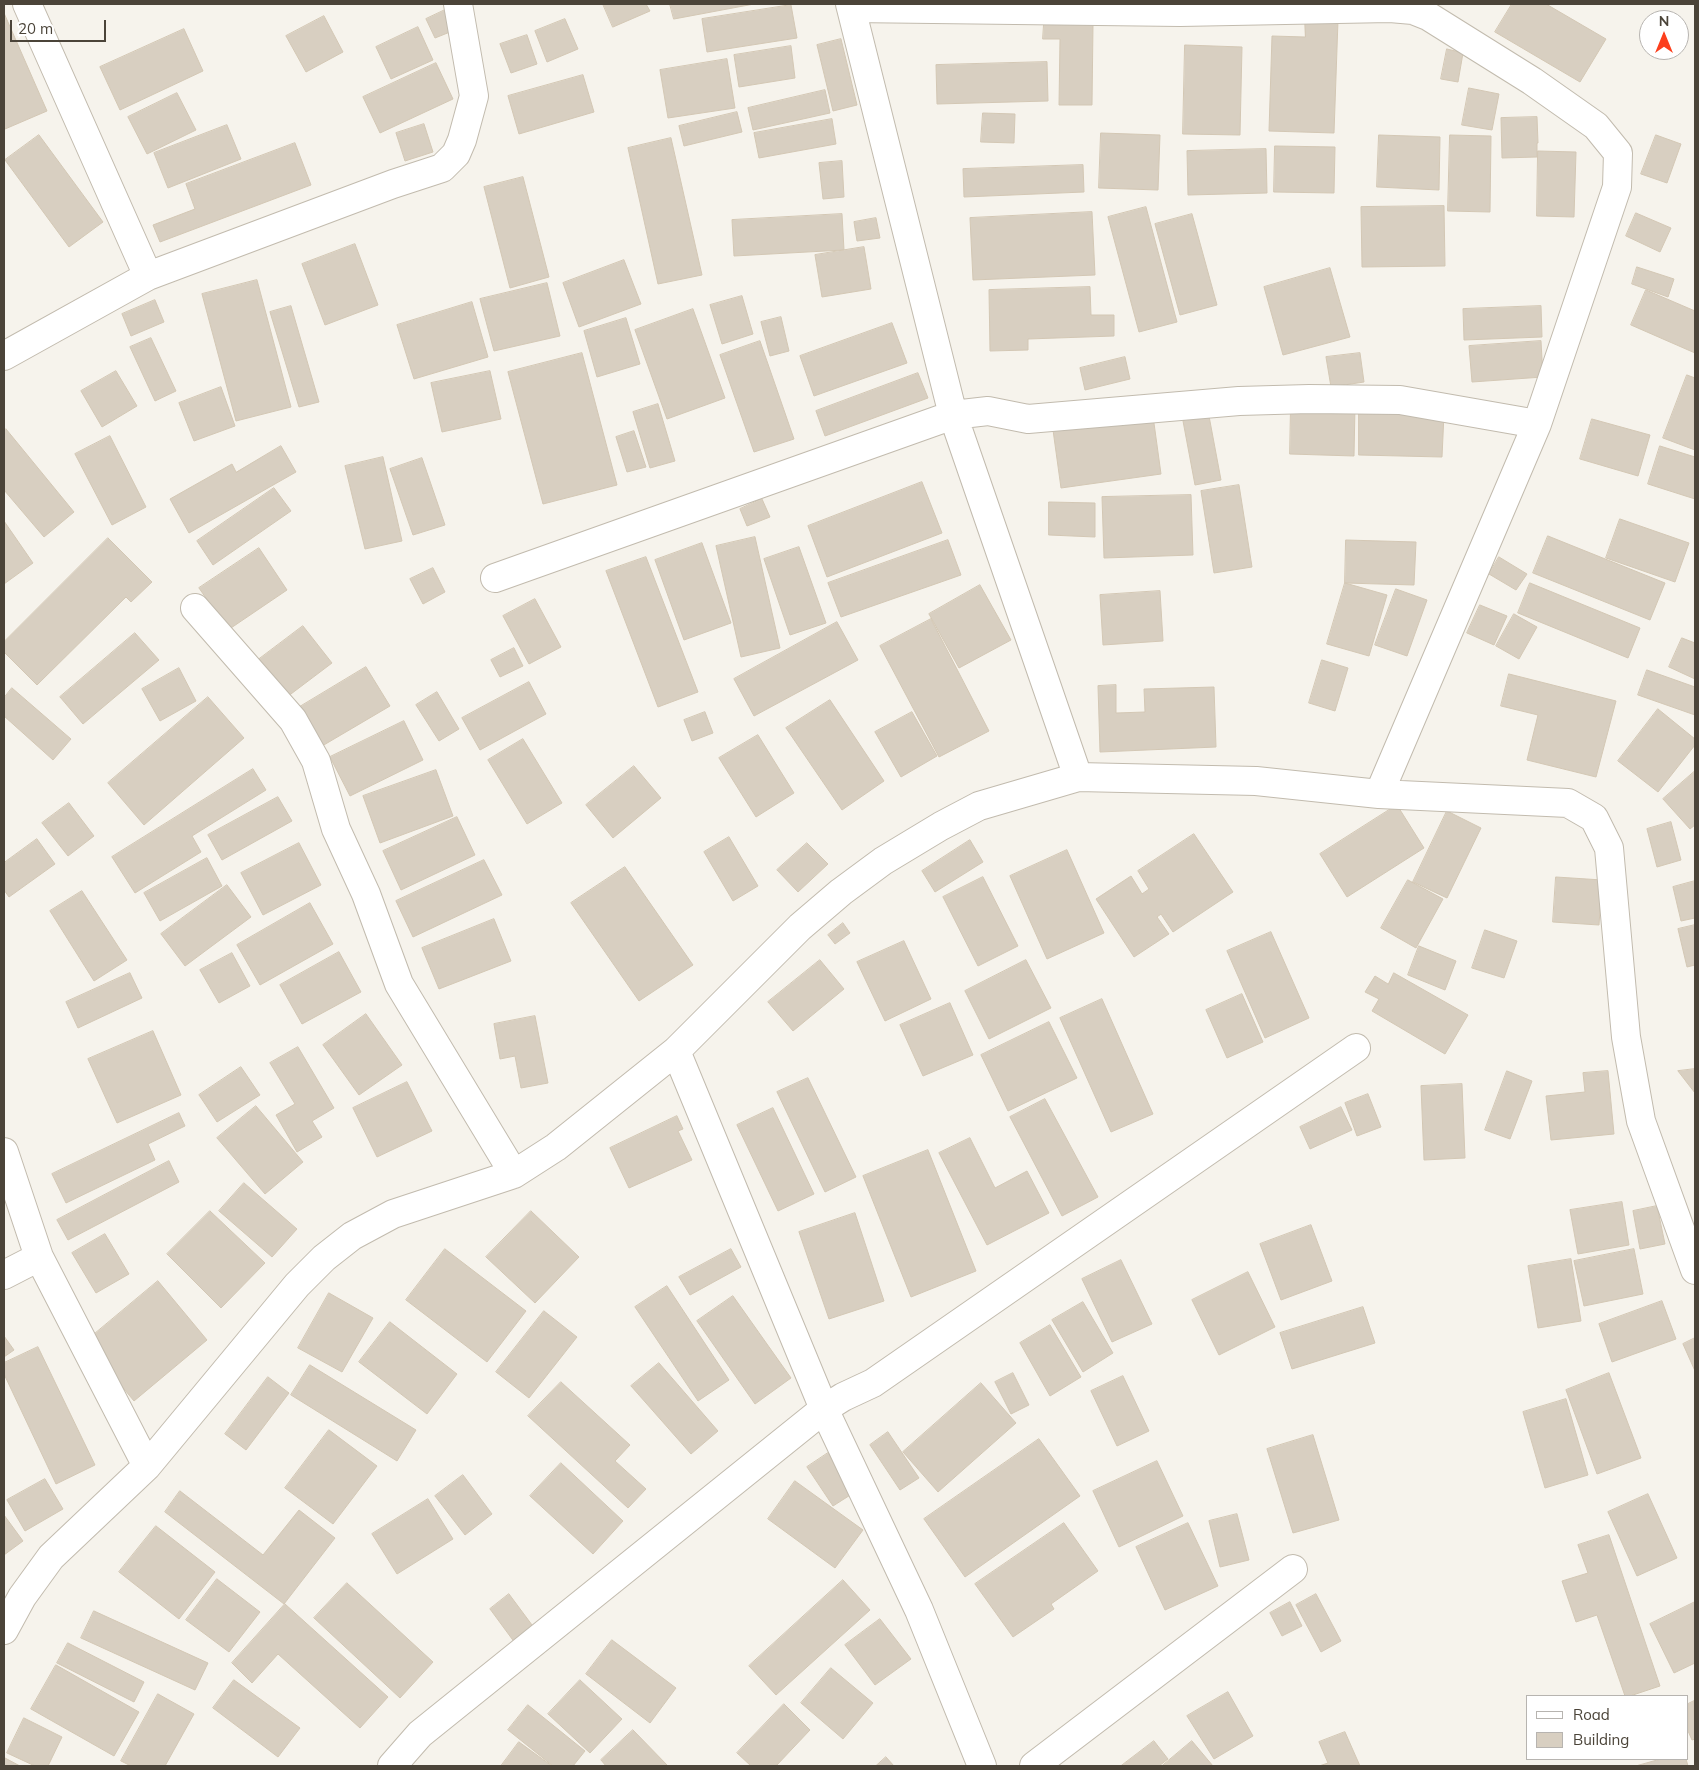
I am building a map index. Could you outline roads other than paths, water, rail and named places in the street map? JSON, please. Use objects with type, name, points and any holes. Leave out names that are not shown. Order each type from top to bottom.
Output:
[{"type":"street","points":[[27,4],[148,276]]},
{"type":"street","points":[[4,356],[148,276],[393,184],[442,168],[456,154],[462,140],[474,96],[458,4]]},
{"type":"street","points":[[1078,777],[953,415],[850,6],[1180,12],[1390,8],[1413,10],[1428,16],[1532,81],[1596,126],[1618,153],[1617,187],[1537,424],[1379,794]]},
{"type":"street","points":[[495,578],[953,415],[988,411],[1028,419],[1238,400],[1400,400],[1537,424]]},
{"type":"street","points":[[195,608],[293,720],[316,761],[336,829],[366,894],[399,984],[514,1174]]},
{"type":"street","points":[[4,1630],[22,1597],[51,1558],[147,1466],[297,1285],[324,1258],[352,1236],[393,1214],[514,1174],[556,1147],[676,1051],[800,927],[841,892],[883,861],[941,826],[979,806],[1078,777],[1256,781],[1379,794],[1568,803],[1594,818],[1609,848],[1626,1036],[1641,1121],[1695,1270]]},
{"type":"street","points":[[392,1766],[420,1734],[824,1409],[843,1397],[873,1383],[1356,1048]]},
{"type":"street","points":[[676,1051],[824,1409],[919,1610],[982,1766]]},
{"type":"street","points":[[4,1152],[39,1257],[147,1466]]},
{"type":"street","points":[[4,1274],[39,1257]]},
{"type":"street","points":[[1034,1766],[1293,1569]]}]
